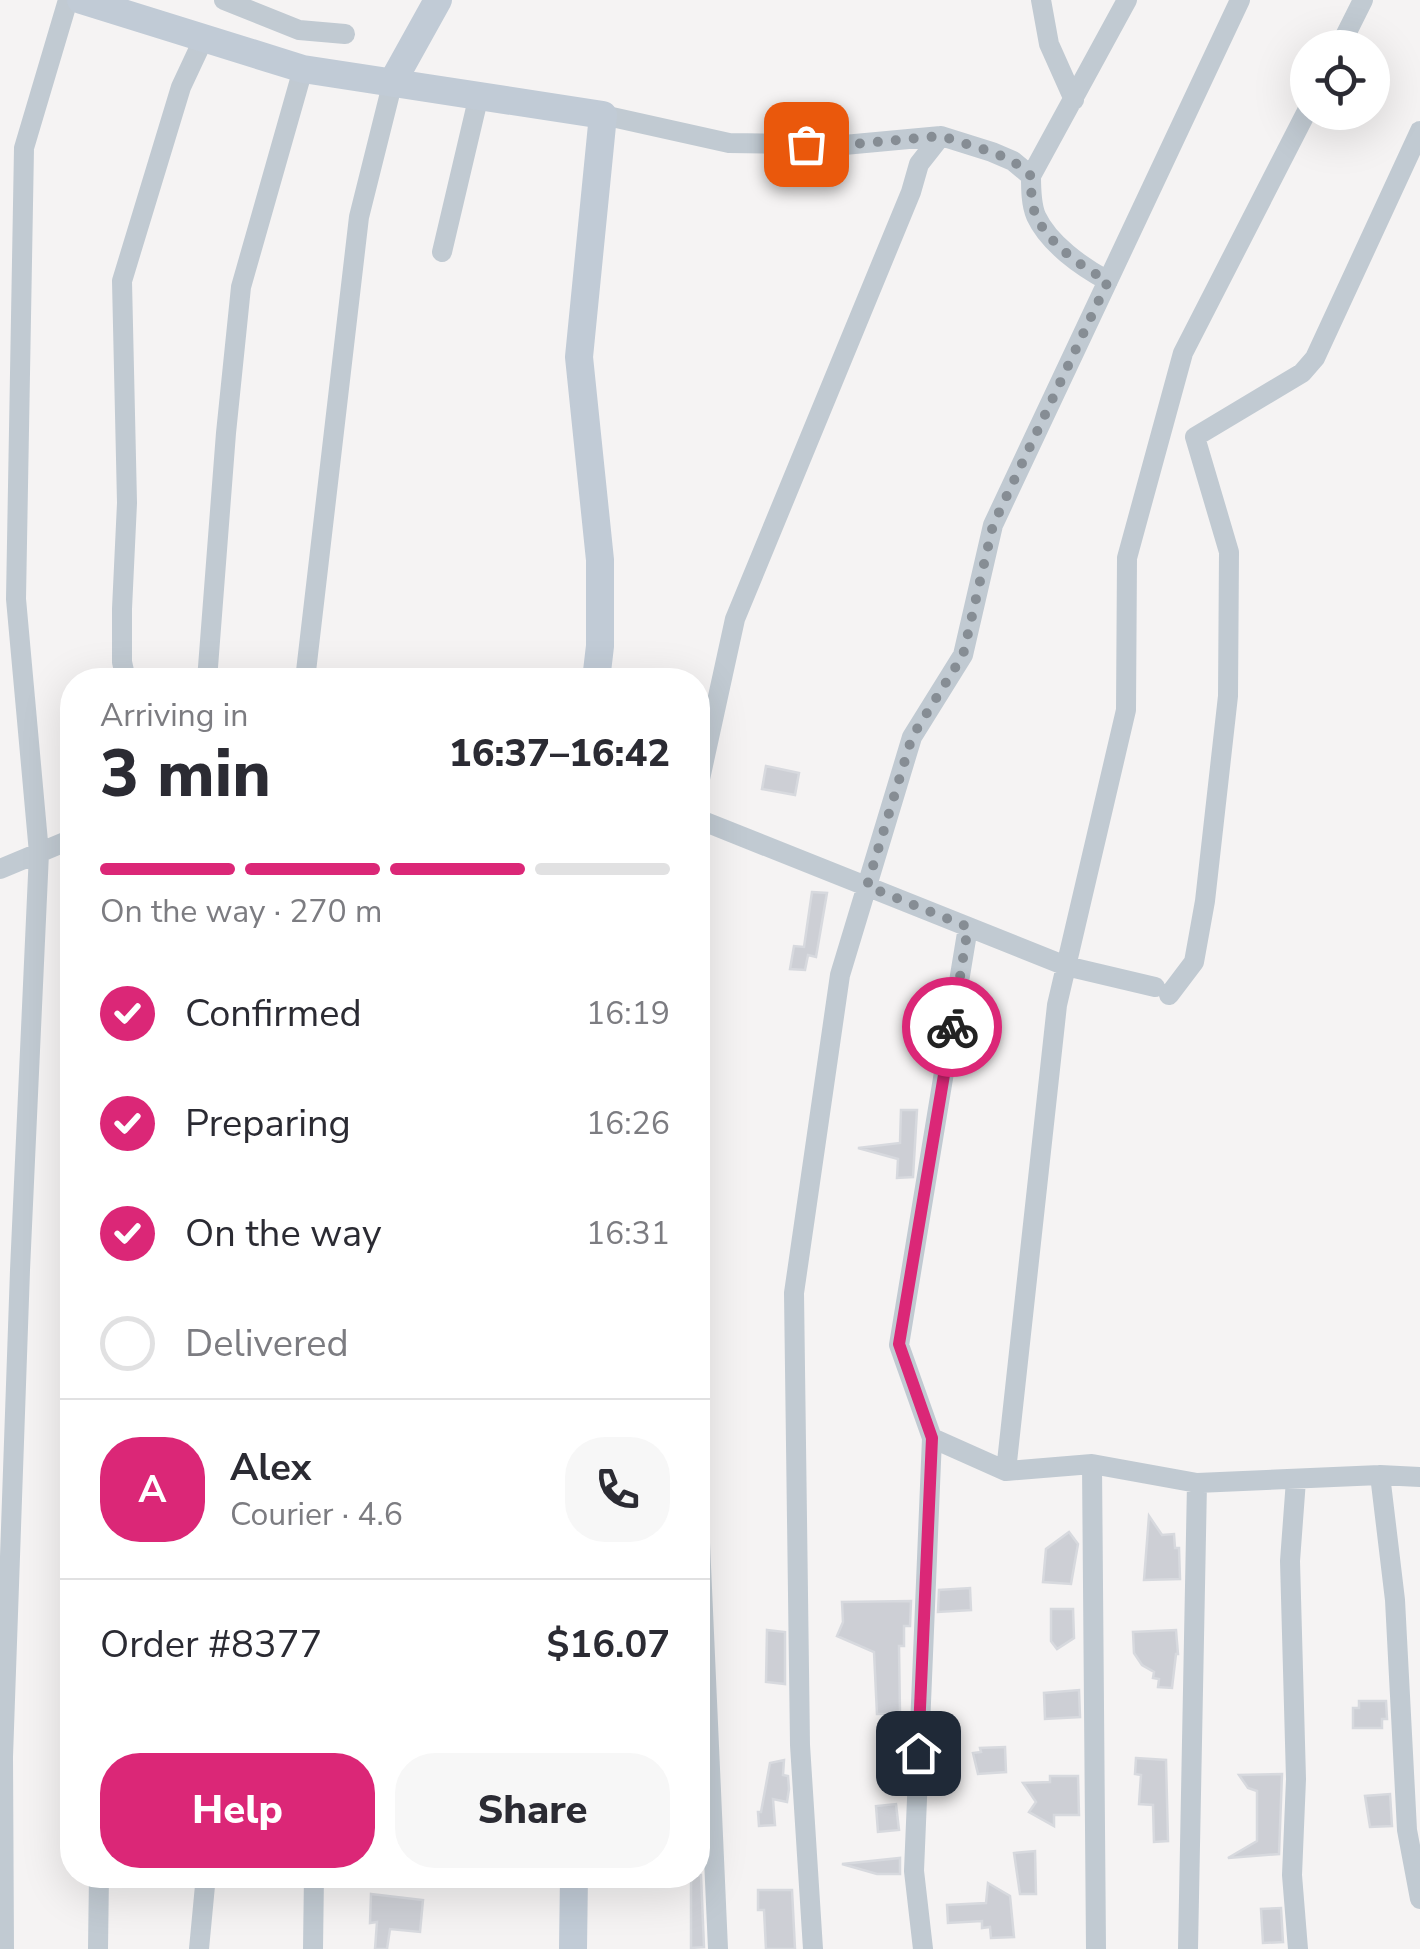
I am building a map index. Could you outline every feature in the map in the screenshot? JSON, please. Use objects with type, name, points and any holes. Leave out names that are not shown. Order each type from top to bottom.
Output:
[{"type":"street","points":[[4,1949],[3,1756],[39,852],[16,598],[24,148],[68,0]]},
{"type":"street","points":[[80,0],[303,69],[603,115],[729,144],[844,145],[941,136],[1013,161],[1031,176]]},
{"type":"street","points":[[224,0],[299,30],[345,34]]},
{"type":"street","points":[[306,668],[358,217],[392,81],[438,0]]},
{"type":"street","points":[[1041,0],[1050,44],[1074,100]]},
{"type":"street","points":[[1108,281],[1062,249],[1036,218],[1031,176],[1128,0]]},
{"type":"street","points":[[813,1949],[800,1745],[794,1292],[840,975],[912,737],[963,655],[993,525],[1240,0]]},
{"type":"street","points":[[1348,30],[1363,0]]},
{"type":"street","points":[[123,668],[126,503],[122,280],[181,87],[203,40]]},
{"type":"street","points":[[209,668],[241,288],[303,69]]},
{"type":"street","points":[[442,252],[478,95]]},
{"type":"street","points":[[597,668],[600,560],[579,357],[603,115]]},
{"type":"street","points":[[1006,1471],[1056,1004],[1126,710],[1127,558],[1182,353],[1297,130]]},
{"type":"street","points":[[710,733],[735,619],[920,164],[941,136]]},
{"type":"street","points":[[710,824],[1066,966],[1162,991],[1194,962],[1228,696],[1229,552],[1195,438],[1302,373],[1315,358],[1418,137]]},
{"type":"street","points":[[0,869],[60,843]]},
{"type":"street","points":[[922,1949],[914,1871],[932,1438],[899,1344],[968,927]]},
{"type":"street","points":[[932,1438],[1006,1471],[1092,1464],[1197,1483],[1420,1477]]},
{"type":"street","points":[[1092,1464],[1096,1949]]},
{"type":"street","points":[[1380,1476],[1395,1600],[1406,1830],[1420,1900]]},
{"type":"street","points":[[1296,1480],[1290,1560],[1296,1778],[1292,1875],[1298,1949]]},
{"type":"street","points":[[1188,1949],[1197,1483]]},
{"type":"street","points":[[710,1769],[718,1949]]},
{"type":"street","points":[[98,1949],[99,1888]]},
{"type":"street","points":[[199,1949],[205,1888]]},
{"type":"street","points":[[313,1949],[314,1888]]},
{"type":"street","points":[[573,1949],[574,1888]]},
{"type":"building","points":[[766,766],[799,773],[795,795],[762,789]]},
{"type":"building","points":[[812,892],[827,893],[816,957],[808,955],[805,970],[790,969],[794,946],[804,947]]},
{"type":"building","points":[[901,1110],[917,1110],[913,1177],[897,1178],[898,1159],[858,1148],[900,1143]]},
{"type":"building","points":[[1149,1516],[1162,1535],[1174,1534],[1175,1548],[1179,1548],[1180,1579],[1144,1580]]},
{"type":"building","points":[[1069,1532],[1078,1544],[1071,1584],[1043,1582],[1046,1549]]},
{"type":"building","points":[[970,1588],[971,1610],[938,1612],[939,1590]]},
{"type":"building","points":[[911,1601],[910,1626],[904,1626],[904,1646],[899,1646],[900,1714],[877,1714],[874,1652],[837,1636],[843,1622],[842,1602]]},
{"type":"building","points":[[1051,1609],[1073,1609],[1074,1638],[1057,1649],[1051,1641]]},
{"type":"building","points":[[767,1630],[785,1632],[785,1684],[766,1682]]},
{"type":"building","points":[[1176,1630],[1178,1654],[1172,1688],[1158,1687],[1159,1679],[1153,1678],[1154,1672],[1142,1665],[1134,1653],[1133,1632]]},
{"type":"building","points":[[1079,1690],[1080,1717],[1045,1719],[1044,1693]]},
{"type":"building","points":[[1359,1701],[1386,1701],[1387,1719],[1382,1719],[1382,1728],[1353,1728],[1353,1708],[1359,1708]]},
{"type":"building","points":[[1005,1747],[1006,1772],[978,1774],[973,1753],[981,1752],[980,1748]]},
{"type":"building","points":[[1136,1758],[1166,1760],[1168,1841],[1154,1842],[1153,1805],[1139,1804],[1141,1775],[1135,1774]]},
{"type":"building","points":[[784,1760],[787,1802],[773,1799],[775,1825],[759,1826],[758,1812],[770,1763]]},
{"type":"building","points":[[1282,1774],[1279,1854],[1228,1858],[1257,1841],[1257,1791],[1248,1788],[1239,1775]]},
{"type":"building","points":[[1050,1776],[1078,1776],[1079,1815],[1054,1815],[1054,1826],[1029,1812],[1036,1802],[1023,1783],[1050,1782]]},
{"type":"building","points":[[1390,1794],[1392,1826],[1370,1827],[1365,1796]]},
{"type":"building","points":[[896,1804],[899,1830],[878,1832],[876,1806]]},
{"type":"building","points":[[1035,1851],[1036,1894],[1020,1894],[1014,1853]]},
{"type":"building","points":[[900,1858],[900,1874],[877,1874],[842,1864]]},
{"type":"building","points":[[988,1883],[1010,1896],[1014,1937],[991,1938],[990,1927],[982,1928],[982,1921],[948,1923],[947,1905],[986,1903]]},
{"type":"building","points":[[691,1888],[702,1888],[704,1947],[691,1948]]},
{"type":"building","points":[[758,1890],[792,1890],[795,1949],[766,1949],[764,1910],[758,1910]]},
{"type":"building","points":[[371,1894],[423,1900],[420,1932],[390,1929],[387,1949],[375,1949],[377,1922],[370,1923]]},
{"type":"building","points":[[1281,1908],[1283,1942],[1263,1943],[1261,1909]]},
{"type":"way so far","points":[[806,144],[844,145],[941,136],[1013,161],[1031,176],[1036,218],[1062,249],[1108,281],[993,525],[963,655],[912,737],[867,886],[968,927],[952,1027]]},
{"type":"route","points":[[918,1753],[932,1438],[899,1344],[952,1027]]}]
